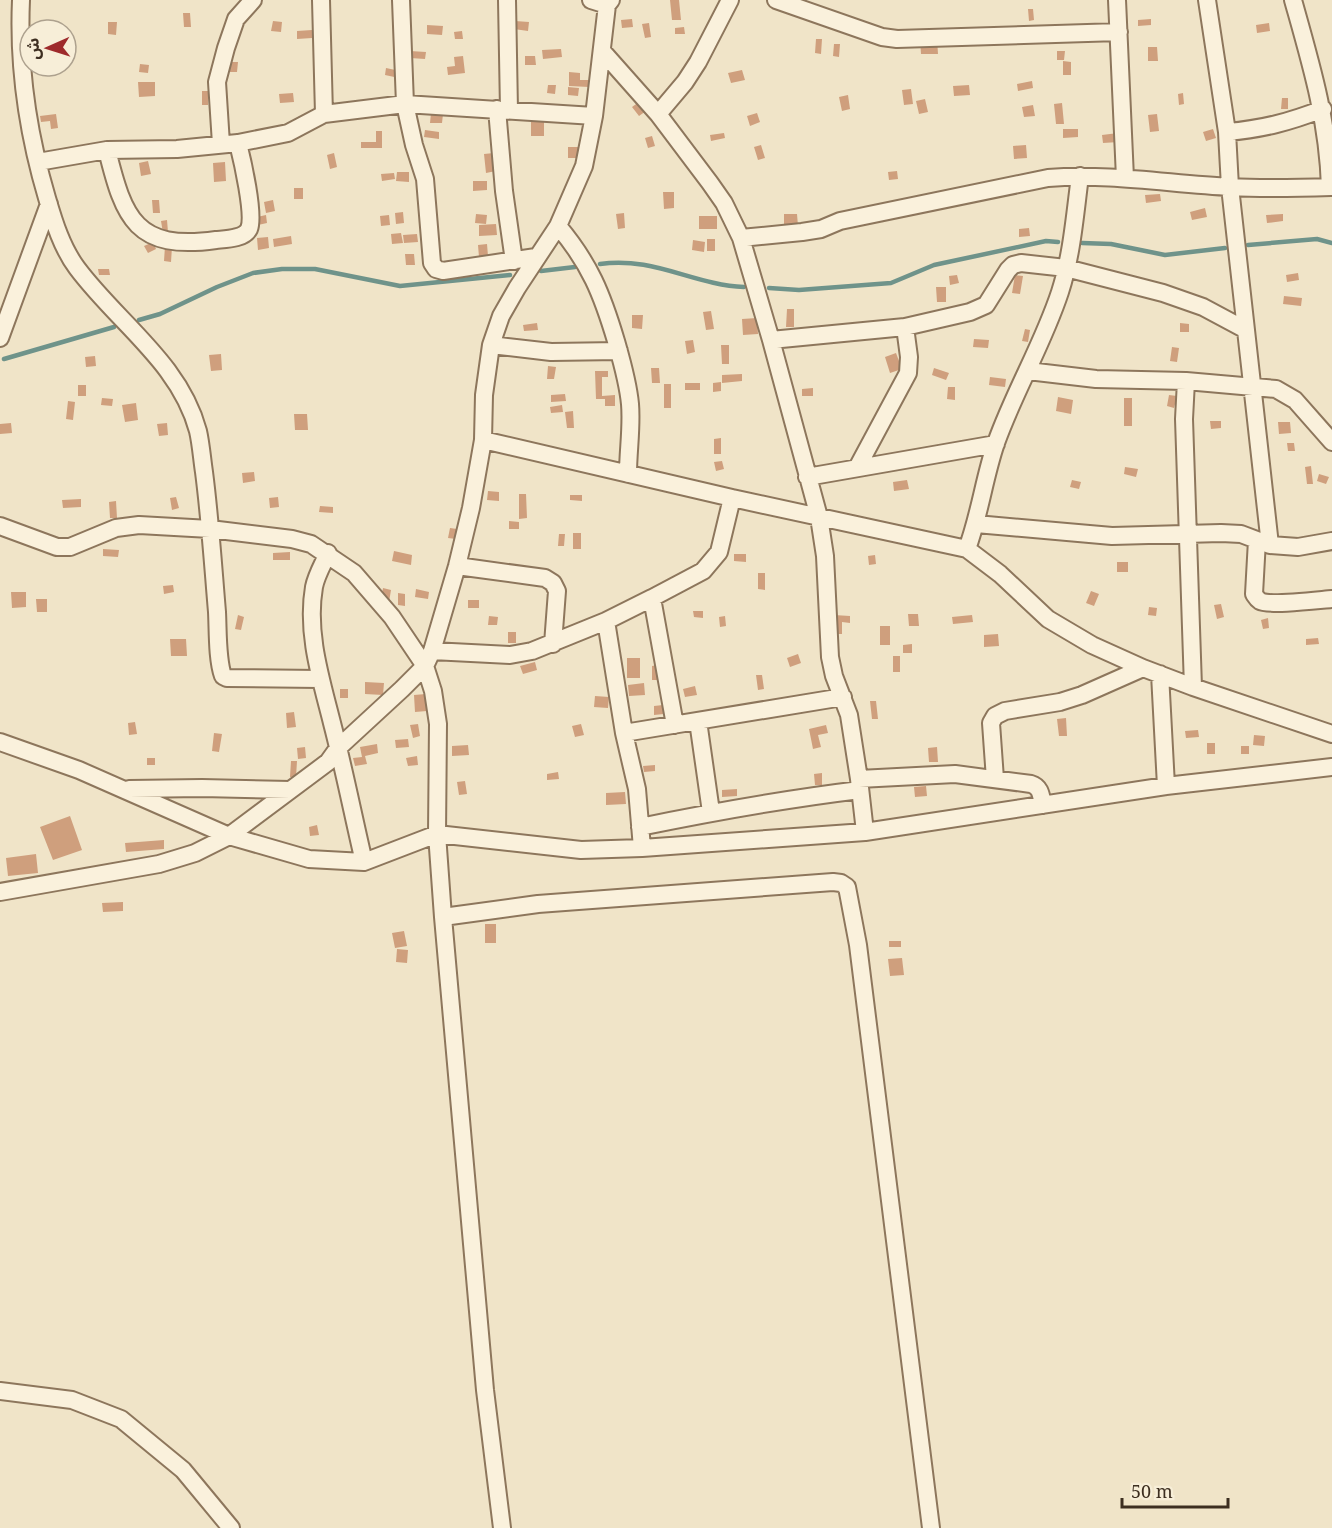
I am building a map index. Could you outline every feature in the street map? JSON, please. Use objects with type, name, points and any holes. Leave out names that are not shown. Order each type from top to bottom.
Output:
[{"type":"street","points":[[21,0],[19,31],[22,75],[30,128],[49,204],[63,244],[77,268],[171,373],[188,402],[198,432],[210,529],[223,676],[227,678],[320,679]]},
{"type":"street","points":[[220,144],[217,82],[236,19],[253,0]]},
{"type":"street","points":[[321,0],[324,114]]},
{"type":"street","points":[[401,0],[405,104],[414,145],[425,179],[432,263],[436,269],[443,271],[536,257]]},
{"type":"street","points":[[507,0],[503,109],[504,191],[514,261]]},
{"type":"street","points":[[658,114],[698,62],[730,0]]},
{"type":"street","points":[[776,0],[882,37],[897,39],[1119,32]]},
{"type":"street","points":[[1117,0],[1125,177]]},
{"type":"street","points":[[1207,0],[1227,132],[1230,187],[1252,386],[1264,542],[1254,594],[1258,600],[1284,602],[1332,599]]},
{"type":"street","points":[[741,237],[821,229],[840,221],[1048,178],[1125,177],[1230,187],[1284,189],[1331,187],[1323,109],[1293,0]]},
{"type":"street","points":[[0,892],[159,864],[195,853],[229,836],[328,762],[338,748],[402,689],[428,659],[458,566],[471,508],[483,440],[484,395],[491,345],[501,316],[536,257],[558,226],[584,166],[603,52],[603,2]]},
{"type":"street","points":[[603,52],[658,114],[724,203],[741,237],[819,517],[825,556],[830,657],[834,676],[849,715],[866,832]]},
{"type":"street","points":[[38,162],[107,150],[177,149],[238,143],[288,132],[324,114],[405,104],[594,116]]},
{"type":"street","points":[[1227,132],[1258,130],[1287,123],[1323,109]]},
{"type":"street","points":[[107,150],[117,192],[132,220],[154,238],[181,242],[242,235],[249,229],[251,217],[238,143]]},
{"type":"street","points":[[967,549],[976,524],[996,444],[1048,326],[1066,268],[1080,176]]},
{"type":"street","points":[[0,338],[49,204]]},
{"type":"street","points":[[558,226],[589,268],[604,300],[626,375],[630,406],[628,474]]},
{"type":"street","points":[[771,340],[905,327],[979,310],[986,305],[1013,265],[1021,263],[1066,268],[1183,300],[1203,307],[1246,330]]},
{"type":"street","points":[[857,468],[908,373],[909,357],[905,327]]},
{"type":"street","points":[[491,345],[551,352],[619,351]]},
{"type":"street","points":[[1028,371],[1096,379],[1185,381],[1276,389],[1295,400],[1332,442]]},
{"type":"street","points":[[1185,381],[1187,534],[1193,687]]},
{"type":"street","points":[[483,440],[732,498],[967,549],[1000,574],[1048,619],[1092,645],[1193,687],[1332,734]]},
{"type":"street","points":[[807,477],[996,444]]},
{"type":"street","points":[[428,659],[510,655],[532,651],[606,621],[703,571],[719,552],[732,498]]},
{"type":"street","points":[[976,524],[1112,536],[1241,534],[1264,542],[1298,547],[1332,541]]},
{"type":"street","points":[[0,526],[57,547],[70,547],[128,525],[210,529],[292,539],[311,544],[328,553],[354,573],[428,659],[438,724],[437,834],[443,917],[485,1390],[502,1528]]},
{"type":"street","points":[[328,553],[314,585],[313,642],[364,862]]},
{"type":"street","points":[[458,566],[545,578],[553,583],[557,591],[553,644]]},
{"type":"street","points":[[652,598],[675,725]]},
{"type":"street","points":[[606,621],[624,733],[637,789],[642,848]]},
{"type":"street","points":[[994,779],[991,723],[995,716],[1005,711],[1060,702],[1082,695],[1143,668]]},
{"type":"street","points":[[1160,674],[1166,786]]},
{"type":"street","points":[[624,733],[843,697]]},
{"type":"street","points":[[698,721],[711,812]]},
{"type":"street","points":[[0,742],[79,770],[229,836],[309,859],[364,862],[437,834],[581,850],[642,848],[866,832],[1166,786],[1332,767]]},
{"type":"street","points":[[640,827],[711,812],[803,797],[860,784],[955,774],[1036,785],[1043,805]]},
{"type":"street","points":[[122,789],[290,790]]},
{"type":"street","points":[[443,917],[538,904],[833,882],[842,883],[847,887],[858,945],[931,1528]]},
{"type":"street","points":[[0,1391],[72,1400],[121,1419],[183,1470],[231,1528]]},
{"type":"building","points":[[670,0],[679,0],[681,20],[672,20]]},
{"type":"building","points":[[1028,9],[1033,9],[1034,20],[1029,21]]},
{"type":"building","points":[[183,13],[190,13],[191,27],[184,27]]},
{"type":"building","points":[[632,19],[633,27],[622,28],[621,20]]},
{"type":"building","points":[[1151,19],[1151,25],[1138,26],[1138,20]]},
{"type":"building","points":[[273,21],[282,22],[281,32],[271,31]]},
{"type":"building","points":[[515,21],[529,22],[528,31],[514,29]]},
{"type":"building","points":[[108,22],[117,22],[116,35],[108,34]]},
{"type":"building","points":[[649,23],[651,37],[645,38],[642,24]]},
{"type":"building","points":[[1269,23],[1270,31],[1257,33],[1256,25]]},
{"type":"building","points":[[427,25],[443,26],[442,35],[427,34]]},
{"type":"building","points":[[684,27],[685,34],[675,34],[675,28]]},
{"type":"building","points":[[312,30],[312,38],[297,39],[297,31]]},
{"type":"building","points":[[462,31],[463,39],[455,39],[454,32]]},
{"type":"building","points":[[816,39],[822,39],[821,54],[815,53]]},
{"type":"building","points":[[920,39],[937,39],[938,54],[921,54]]},
{"type":"building","points":[[834,44],[840,44],[839,57],[833,56]]},
{"type":"building","points":[[1148,47],[1157,47],[1158,61],[1148,61]]},
{"type":"building","points":[[561,49],[562,57],[543,59],[542,50]]},
{"type":"building","points":[[410,51],[426,52],[425,59],[410,58]]},
{"type":"building","points":[[1057,51],[1065,51],[1064,60],[1057,60]]},
{"type":"building","points":[[463,56],[465,73],[448,75],[447,67],[455,66],[454,57]]},
{"type":"building","points":[[525,56],[535,56],[536,65],[525,65]]},
{"type":"building","points":[[1063,61],[1071,62],[1071,75],[1063,75]]},
{"type":"building","points":[[227,62],[238,62],[237,72],[226,72]]},
{"type":"building","points":[[140,64],[149,65],[148,73],[139,72]]},
{"type":"building","points":[[386,68],[400,71],[399,78],[385,75]]},
{"type":"building","points":[[742,70],[745,80],[731,83],[728,73]]},
{"type":"building","points":[[569,72],[580,73],[580,80],[590,80],[589,87],[569,86]]},
{"type":"building","points":[[1032,81],[1033,88],[1018,91],[1017,84]]},
{"type":"building","points":[[138,82],[155,82],[155,96],[139,97]]},
{"type":"building","points":[[548,85],[556,85],[555,94],[547,93]]},
{"type":"building","points":[[969,85],[970,95],[954,96],[953,86]]},
{"type":"building","points":[[568,87],[579,88],[578,96],[568,95]]},
{"type":"building","points":[[911,89],[913,104],[904,105],[902,90]]},
{"type":"building","points":[[202,91],[208,91],[208,105],[202,105]]},
{"type":"building","points":[[293,93],[294,102],[280,103],[279,94]]},
{"type":"building","points":[[1183,93],[1184,104],[1179,105],[1178,94]]},
{"type":"building","points":[[848,95],[850,109],[842,111],[839,97]]},
{"type":"building","points":[[1282,98],[1288,98],[1288,109],[1281,109]]},
{"type":"building","points":[[925,99],[928,112],[919,114],[916,101]]},
{"type":"building","points":[[639,102],[646,111],[639,116],[632,107]]},
{"type":"building","points":[[1062,103],[1064,124],[1056,124],[1054,104]]},
{"type":"building","points":[[1033,105],[1035,116],[1024,117],[1022,107]]},
{"type":"building","points":[[431,113],[443,114],[442,123],[430,123]]},
{"type":"building","points":[[757,113],[760,122],[750,126],[747,116]]},
{"type":"building","points":[[56,114],[58,128],[51,129],[50,121],[41,122],[40,116]]},
{"type":"building","points":[[1157,114],[1159,131],[1150,132],[1148,115]]},
{"type":"building","points":[[531,120],[544,120],[544,136],[531,136]]},
{"type":"building","points":[[1063,129],[1078,129],[1078,137],[1063,138]]},
{"type":"building","points":[[1213,129],[1216,138],[1206,141],[1203,132]]},
{"type":"building","points":[[425,130],[439,132],[439,139],[424,137]]},
{"type":"building","points":[[376,131],[382,131],[382,148],[361,148],[361,142],[376,142]]},
{"type":"building","points":[[724,133],[725,138],[711,141],[710,135]]},
{"type":"building","points":[[1118,133],[1119,142],[1103,143],[1102,135]]},
{"type":"building","points":[[652,136],[655,146],[648,148],[645,138]]},
{"type":"building","points":[[761,145],[765,158],[758,160],[754,147]]},
{"type":"building","points":[[1026,145],[1027,158],[1014,159],[1013,146]]},
{"type":"building","points":[[568,147],[584,147],[584,158],[568,158]]},
{"type":"building","points":[[334,153],[337,167],[330,169],[327,155]]},
{"type":"building","points":[[494,153],[496,171],[486,173],[484,154]]},
{"type":"building","points":[[148,161],[151,174],[141,176],[139,163]]},
{"type":"building","points":[[225,162],[226,181],[214,182],[213,163]]},
{"type":"building","points":[[897,171],[898,179],[889,180],[888,172]]},
{"type":"building","points":[[397,172],[409,172],[409,182],[396,181]]},
{"type":"building","points":[[394,173],[395,179],[382,181],[381,174]]},
{"type":"building","points":[[473,181],[487,181],[487,190],[473,191]]},
{"type":"building","points":[[294,188],[303,188],[303,199],[294,199]]},
{"type":"building","points":[[663,192],[674,192],[674,208],[664,209]]},
{"type":"building","points":[[1160,194],[1161,201],[1146,203],[1145,195]]},
{"type":"building","points":[[152,200],[159,200],[160,213],[153,213]]},
{"type":"building","points":[[273,200],[275,211],[266,213],[264,202]]},
{"type":"building","points":[[1205,208],[1207,217],[1192,220],[1190,212]]},
{"type":"building","points":[[403,212],[404,223],[396,224],[395,213]]},
{"type":"building","points":[[624,213],[625,228],[618,229],[616,214]]},
{"type":"building","points":[[476,214],[487,215],[486,224],[475,223]]},
{"type":"building","points":[[784,214],[797,214],[798,226],[784,226]]},
{"type":"building","points":[[1283,214],[1283,221],[1267,223],[1266,215]]},
{"type":"building","points":[[266,215],[267,223],[258,225],[257,217]]},
{"type":"building","points":[[389,215],[390,225],[381,226],[380,216]]},
{"type":"building","points":[[699,216],[717,216],[717,229],[699,229]]},
{"type":"building","points":[[167,220],[168,232],[163,233],[161,221]]},
{"type":"building","points":[[496,224],[497,235],[479,236],[479,225]]},
{"type":"building","points":[[1029,228],[1030,236],[1019,237],[1019,229]]},
{"type":"building","points":[[401,233],[403,243],[392,244],[391,234]]},
{"type":"building","points":[[417,234],[418,242],[404,243],[403,235]]},
{"type":"building","points":[[291,236],[292,244],[274,247],[273,239]]},
{"type":"building","points":[[268,237],[269,248],[258,250],[257,238]]},
{"type":"building","points":[[707,239],[715,239],[715,251],[707,251]]},
{"type":"building","points":[[693,240],[705,242],[704,252],[692,250]]},
{"type":"building","points":[[153,242],[156,249],[148,253],[144,246]]},
{"type":"building","points":[[487,244],[488,256],[479,257],[478,245]]},
{"type":"building","points":[[165,246],[172,247],[171,262],[164,261]]},
{"type":"building","points":[[405,254],[414,254],[415,265],[406,265]]},
{"type":"building","points":[[98,269],[109,269],[110,275],[99,275]]},
{"type":"building","points":[[1298,273],[1299,280],[1287,282],[1286,275]]},
{"type":"building","points":[[957,275],[959,283],[950,285],[949,276]]},
{"type":"building","points":[[1015,275],[1023,276],[1020,294],[1012,293]]},
{"type":"building","points":[[936,287],[946,287],[946,302],[937,302]]},
{"type":"building","points":[[1284,296],[1302,298],[1301,306],[1283,304]]},
{"type":"building","points":[[787,309],[794,309],[794,327],[786,327]]},
{"type":"building","points":[[711,311],[714,329],[706,330],[703,312]]},
{"type":"building","points":[[632,315],[643,315],[642,329],[632,328]]},
{"type":"building","points":[[757,318],[758,334],[743,335],[742,319]]},
{"type":"building","points":[[537,323],[538,330],[524,331],[523,325]]},
{"type":"building","points":[[1180,323],[1189,324],[1189,332],[1180,332]]},
{"type":"building","points":[[1025,329],[1030,330],[1028,342],[1022,341]]},
{"type":"building","points":[[974,339],[989,340],[988,348],[973,347]]},
{"type":"building","points":[[693,340],[695,352],[687,354],[685,341]]},
{"type":"building","points":[[721,345],[729,345],[729,364],[722,364]]},
{"type":"building","points":[[1172,347],[1179,348],[1177,362],[1170,361]]},
{"type":"building","points":[[896,353],[902,369],[890,373],[885,357]]},
{"type":"building","points":[[221,354],[222,370],[211,371],[209,355]]},
{"type":"building","points":[[95,356],[96,366],[86,367],[85,357]]},
{"type":"building","points":[[548,366],[556,367],[554,379],[547,379]]},
{"type":"building","points":[[651,368],[659,368],[660,383],[652,383]]},
{"type":"building","points":[[934,368],[949,373],[946,380],[932,375]]},
{"type":"building","points":[[595,371],[608,371],[608,377],[602,377],[602,396],[615,395],[615,406],[605,406],[605,399],[596,399]]},
{"type":"building","points":[[742,374],[742,381],[722,383],[722,375]]},
{"type":"building","points":[[990,377],[1006,379],[1005,387],[989,385]]},
{"type":"building","points":[[721,382],[721,391],[713,392],[713,383]]},
{"type":"building","points":[[685,383],[700,383],[700,390],[685,390]]},
{"type":"building","points":[[664,384],[671,384],[671,408],[664,408]]},
{"type":"building","points":[[78,385],[86,385],[86,396],[78,396]]},
{"type":"building","points":[[948,387],[955,387],[955,400],[947,399]]},
{"type":"building","points":[[813,388],[813,396],[802,396],[802,389]]},
{"type":"building","points":[[565,394],[566,401],[551,402],[551,395]]},
{"type":"building","points":[[1169,395],[1177,396],[1174,408],[1167,406]]},
{"type":"building","points":[[1058,397],[1073,400],[1071,414],[1056,411]]},
{"type":"building","points":[[102,398],[113,399],[112,406],[101,405]]},
{"type":"building","points":[[1124,398],[1132,398],[1132,426],[1124,426]]},
{"type":"building","points":[[68,401],[75,402],[73,420],[66,419]]},
{"type":"building","points":[[136,403],[138,420],[125,422],[122,405]]},
{"type":"building","points":[[562,405],[563,412],[551,413],[550,407]]},
{"type":"building","points":[[573,411],[574,428],[567,428],[565,412]]},
{"type":"building","points":[[294,414],[307,414],[308,430],[295,430]]},
{"type":"building","points":[[1210,421],[1221,421],[1221,428],[1211,429]]},
{"type":"building","points":[[1278,422],[1290,422],[1291,433],[1279,434]]},
{"type":"building","points":[[11,423],[12,433],[0,434],[0,424]]},
{"type":"building","points":[[167,423],[168,435],[159,436],[157,424]]},
{"type":"building","points":[[721,438],[721,454],[714,454],[714,439]]},
{"type":"building","points":[[1287,443],[1294,443],[1295,451],[1288,451]]},
{"type":"building","points":[[722,461],[724,469],[716,471],[714,462]]},
{"type":"building","points":[[1311,466],[1313,484],[1307,484],[1305,467]]},
{"type":"building","points":[[1125,467],[1138,469],[1136,477],[1124,474]]},
{"type":"building","points":[[254,472],[255,481],[243,483],[242,473]]},
{"type":"building","points":[[1319,474],[1329,477],[1326,484],[1317,481]]},
{"type":"building","points":[[907,480],[909,489],[894,491],[893,482]]},
{"type":"building","points":[[1072,480],[1081,482],[1079,489],[1070,487]]},
{"type":"building","points":[[488,491],[499,492],[499,501],[487,500]]},
{"type":"building","points":[[519,494],[526,494],[527,518],[519,519]]},
{"type":"building","points":[[570,495],[582,495],[582,501],[570,500]]},
{"type":"building","points":[[176,497],[179,508],[172,510],[170,498]]},
{"type":"building","points":[[278,497],[279,507],[270,508],[269,498]]},
{"type":"building","points":[[81,499],[81,507],[63,508],[62,500]]},
{"type":"building","points":[[116,501],[117,518],[110,518],[109,502]]},
{"type":"building","points":[[320,506],[333,507],[333,513],[319,512]]},
{"type":"building","points":[[509,521],[519,522],[519,529],[509,529]]},
{"type":"building","points":[[450,528],[457,529],[456,539],[448,538]]},
{"type":"building","points":[[573,533],[581,533],[581,549],[573,549]]},
{"type":"building","points":[[559,534],[565,534],[564,546],[558,546]]},
{"type":"building","points":[[103,549],[119,550],[118,557],[103,556]]},
{"type":"building","points":[[394,551],[412,555],[411,565],[392,561]]},
{"type":"building","points":[[290,552],[290,560],[273,560],[273,553]]},
{"type":"building","points":[[734,554],[746,554],[746,562],[734,561]]},
{"type":"building","points":[[875,555],[876,564],[869,565],[868,556]]},
{"type":"building","points":[[1117,562],[1128,562],[1128,572],[1117,572]]},
{"type":"building","points":[[758,573],[765,573],[765,590],[758,589]]},
{"type":"building","points":[[173,585],[174,592],[164,594],[163,586]]},
{"type":"building","points":[[383,588],[391,590],[389,602],[381,600]]},
{"type":"building","points":[[416,589],[429,592],[428,599],[415,597]]},
{"type":"building","points":[[1091,591],[1099,594],[1094,606],[1086,603]]},
{"type":"building","points":[[11,592],[26,592],[26,607],[12,608]]},
{"type":"building","points":[[398,593],[405,594],[405,606],[398,605]]},
{"type":"building","points":[[36,599],[47,599],[47,612],[37,612]]},
{"type":"building","points":[[468,600],[479,600],[479,608],[468,608]]},
{"type":"building","points":[[1221,604],[1224,617],[1217,619],[1214,605]]},
{"type":"building","points":[[1149,607],[1157,608],[1156,616],[1148,615]]},
{"type":"building","points":[[693,611],[703,611],[703,618],[694,617]]},
{"type":"building","points":[[908,614],[918,614],[919,626],[909,626]]},
{"type":"building","points":[[238,615],[244,617],[241,630],[235,629]]},
{"type":"building","points":[[834,615],[850,616],[850,623],[842,622],[842,634],[833,634]]},
{"type":"building","points":[[972,615],[973,622],[953,624],[952,617]]},
{"type":"building","points":[[489,616],[498,617],[497,625],[488,625]]},
{"type":"building","points":[[725,616],[726,626],[720,627],[719,617]]},
{"type":"building","points":[[1268,618],[1269,628],[1263,629],[1261,620]]},
{"type":"building","points":[[880,626],[890,626],[890,645],[880,645]]},
{"type":"building","points":[[508,632],[516,632],[516,643],[508,643]]},
{"type":"building","points":[[998,634],[999,646],[984,647],[984,635]]},
{"type":"building","points":[[1318,638],[1319,644],[1306,645],[1306,639]]},
{"type":"building","points":[[170,639],[186,639],[187,656],[171,656]]},
{"type":"building","points":[[912,644],[912,653],[903,653],[903,645]]},
{"type":"building","points":[[798,654],[801,663],[790,667],[787,658]]},
{"type":"building","points":[[893,656],[900,656],[900,672],[893,672]]},
{"type":"building","points":[[627,658],[640,658],[640,678],[627,678]]},
{"type":"building","points":[[535,662],[537,670],[523,674],[520,666]]},
{"type":"building","points":[[657,665],[657,680],[652,680],[652,666]]},
{"type":"building","points":[[756,675],[762,675],[764,689],[758,690]]},
{"type":"building","points":[[365,682],[384,683],[383,695],[365,694]]},
{"type":"building","points":[[644,683],[645,695],[629,696],[628,685]]},
{"type":"building","points":[[695,686],[697,695],[685,697],[683,689]]},
{"type":"building","points":[[340,689],[348,689],[348,698],[340,698]]},
{"type":"building","points":[[426,694],[427,711],[415,712],[414,695]]},
{"type":"building","points":[[595,696],[609,697],[608,708],[594,707]]},
{"type":"building","points":[[870,701],[876,701],[878,719],[872,719]]},
{"type":"building","points":[[663,705],[664,714],[654,715],[654,706]]},
{"type":"building","points":[[294,712],[296,727],[287,728],[286,713]]},
{"type":"building","points":[[1066,718],[1067,736],[1059,736],[1057,719]]},
{"type":"building","points":[[135,722],[137,734],[129,735],[128,723]]},
{"type":"building","points":[[418,724],[420,736],[413,738],[410,725]]},
{"type":"building","points":[[581,724],[584,735],[575,737],[572,726]]},
{"type":"building","points":[[826,725],[828,733],[818,735],[821,747],[813,749],[809,729]]},
{"type":"building","points":[[1198,730],[1199,737],[1186,738],[1185,731]]},
{"type":"building","points":[[214,733],[222,734],[219,752],[212,751]]},
{"type":"building","points":[[1254,735],[1265,736],[1264,746],[1253,745]]},
{"type":"building","points":[[408,739],[409,747],[396,748],[395,740]]},
{"type":"building","points":[[1207,743],[1215,743],[1215,754],[1207,754]]},
{"type":"building","points":[[377,744],[378,753],[365,756],[367,764],[355,766],[353,758],[362,757],[360,747]]},
{"type":"building","points":[[468,745],[469,755],[452,756],[452,746]]},
{"type":"building","points":[[1241,746],[1249,746],[1249,754],[1241,754]]},
{"type":"building","points":[[305,747],[306,758],[298,759],[297,748]]},
{"type":"building","points":[[937,747],[938,762],[929,762],[928,748]]},
{"type":"building","points":[[417,756],[418,765],[408,766],[406,758]]},
{"type":"building","points":[[147,758],[155,758],[155,765],[147,765]]},
{"type":"building","points":[[291,761],[297,761],[296,777],[290,777]]},
{"type":"building","points":[[655,765],[655,771],[644,772],[643,766]]},
{"type":"building","points":[[558,772],[559,779],[547,780],[547,774]]},
{"type":"building","points":[[822,773],[822,785],[815,785],[814,774]]},
{"type":"building","points":[[465,781],[467,794],[459,795],[457,782]]},
{"type":"building","points":[[926,786],[927,796],[915,797],[914,787]]},
{"type":"building","points":[[737,789],[737,796],[722,797],[722,790]]},
{"type":"building","points":[[625,792],[626,804],[606,805],[606,793]]},
{"type":"building","points":[[70,816],[82,850],[53,860],[40,827]]},
{"type":"building","points":[[317,825],[319,835],[310,836],[309,827]]},
{"type":"building","points":[[164,840],[164,849],[126,852],[125,843]]},
{"type":"building","points":[[36,854],[38,873],[8,876],[6,858]]},
{"type":"building","points":[[123,902],[123,911],[103,912],[102,903]]},
{"type":"building","points":[[485,924],[496,924],[496,943],[485,943]]},
{"type":"building","points":[[404,931],[407,946],[395,948],[392,933]]},
{"type":"building","points":[[889,941],[901,941],[901,947],[889,947]]},
{"type":"building","points":[[397,949],[408,950],[407,963],[396,962]]},
{"type":"building","points":[[902,958],[904,975],[890,976],[888,959]]},
{"type":"waterway","points":[[1248,245],[1317,239],[1332,243]]},
{"type":"waterway","points":[[769,288],[799,290],[891,283],[934,265],[1046,241],[1058,242]]},
{"type":"waterway","points":[[1082,243],[1111,244],[1165,255],[1225,248]]},
{"type":"waterway","points":[[600,264],[638,264],[726,285],[744,287]]},
{"type":"waterway","points":[[541,271],[575,267]]},
{"type":"waterway","points":[[139,320],[160,314],[253,273],[282,269],[315,269],[400,286],[510,275]]},
{"type":"waterway","points":[[4,359],[114,327]]}]
